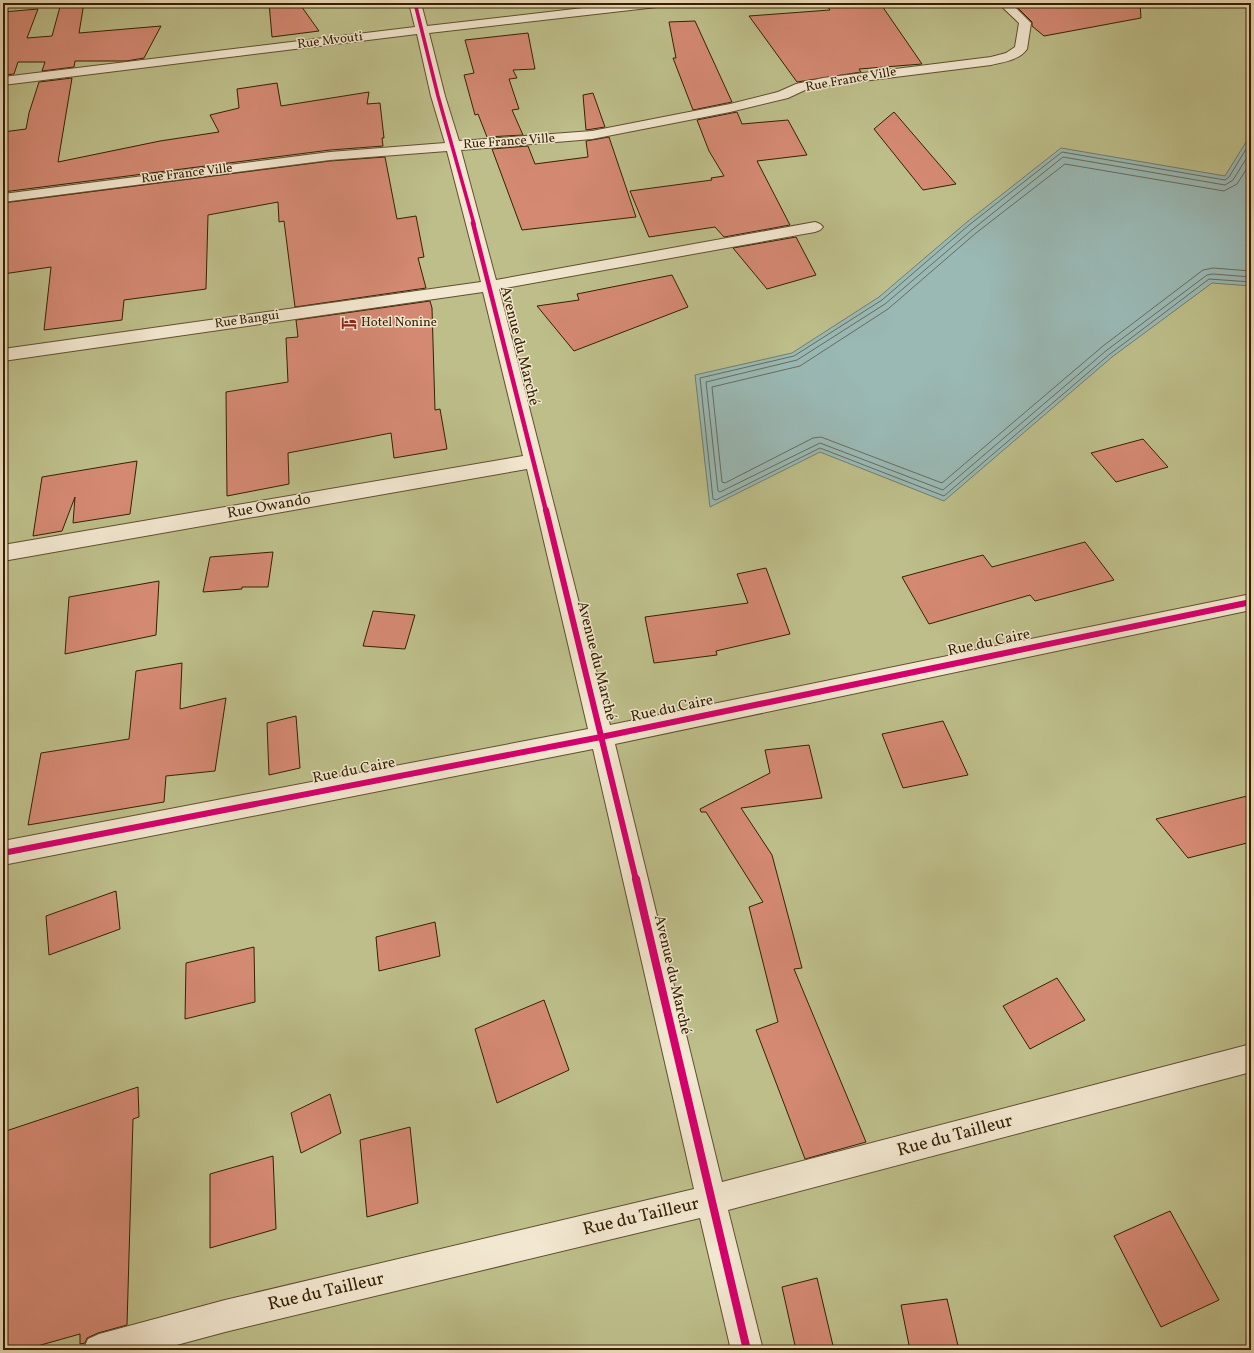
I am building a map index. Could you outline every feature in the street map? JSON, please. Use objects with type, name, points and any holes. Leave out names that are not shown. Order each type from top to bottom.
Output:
[{"type":"street","name":"Avenue du Marché","points":[[415,3],[438,96],[453,146],[490,286],[534,461],[642,903],[747,1350]]},
{"type":"street","name":"Rue Mvouti","points":[[3,81],[657,3]]},
{"type":"street","name":"Rue France Ville","points":[[3,198],[330,156],[592,136],[730,108],[783,95],[802,87],[823,82],[991,61],[1010,56],[1021,49],[1025,23],[1004,3]]},
{"type":"street","name":"Rue Bangui","points":[[3,355],[490,286],[711,247],[814,227]]},
{"type":"street","name":"Rue Owando","points":[[3,553],[534,461]]},
{"type":"street","name":"Rue du Caire","points":[[3,853],[601,737],[1251,602]]},
{"type":"street","name":"Rue du Tailleur","points":[[98,1350],[225,1316],[711,1200],[1251,1058]]},
{"type":"green space","points":[[3,3],[1251,3],[1251,1350],[3,1350]]},
{"type":"water","points":[[1251,134],[1251,286],[1212,283],[1112,357],[944,501],[820,452],[710,507],[695,375],[792,353],[879,297],[967,222],[1061,148],[1225,176]]},
{"type":"building","points":[[61,3],[84,3],[79,33],[161,26],[144,58],[126,61],[75,61],[74,67],[42,71],[45,62],[18,62],[14,74],[3,75],[3,12],[38,9],[27,38],[52,36]]},
{"type":"building","points":[[269,3],[299,3],[319,31],[272,37]]},
{"type":"building","points":[[825,3],[880,3],[922,64],[859,69],[861,72],[797,82],[749,16],[830,10]]},
{"type":"building","points":[[1013,3],[1140,3],[1141,18],[1044,36],[1032,26],[1032,22]]},
{"type":"building","points":[[695,21],[732,102],[693,110],[673,58],[676,58],[669,22]]},
{"type":"building","points":[[528,33],[535,69],[513,70],[517,78],[509,79],[519,109],[512,110],[523,135],[487,137],[478,114],[475,115],[464,75],[474,73],[465,40]]},
{"type":"building","points":[[72,78],[58,162],[160,141],[219,132],[210,115],[239,108],[237,89],[277,83],[281,106],[369,92],[367,104],[380,103],[384,138],[382,138],[383,146],[330,150],[3,192],[3,132],[26,129],[29,113],[39,82]]},
{"type":"building","points":[[593,93],[605,127],[586,130],[583,95]]},
{"type":"building","points":[[737,112],[742,124],[788,120],[807,155],[757,161],[790,225],[724,237],[715,227],[649,237],[630,191],[712,180],[711,178],[724,176],[709,151],[697,120]]},
{"type":"building","points":[[894,112],[956,184],[923,190],[874,129]]},
{"type":"building","points":[[609,137],[636,217],[522,230],[492,149],[528,146],[535,164],[588,157],[586,141]]},
{"type":"building","points":[[385,157],[397,219],[416,216],[424,257],[418,258],[426,288],[295,307],[284,221],[279,222],[278,202],[208,215],[206,289],[124,300],[122,320],[44,330],[51,267],[3,274],[3,203],[330,161]]},
{"type":"building","points":[[796,237],[816,275],[767,289],[733,248]]},
{"type":"building","points":[[672,275],[688,307],[574,351],[537,306],[579,300],[577,294]]},
{"type":"building","points":[[430,301],[432,308],[435,410],[440,409],[447,449],[394,458],[391,433],[288,453],[289,484],[227,496],[226,392],[288,382],[286,338],[298,337],[296,320]]},
{"type":"building","points":[[1143,439],[1168,467],[1116,482],[1091,453]]},
{"type":"building","points":[[137,461],[130,514],[73,523],[75,497],[62,531],[33,536],[42,477]]},
{"type":"building","points":[[1085,542],[1114,580],[1035,601],[1030,595],[929,624],[902,577],[983,555],[992,567]]},
{"type":"building","points":[[273,552],[268,587],[242,587],[242,589],[203,592],[210,557]]},
{"type":"building","points":[[766,568],[790,634],[716,651],[717,655],[654,663],[645,617],[748,603],[737,574]]},
{"type":"building","points":[[159,581],[156,635],[65,654],[69,597]]},
{"type":"building","points":[[373,611],[415,615],[405,649],[363,646]]},
{"type":"building","points":[[182,663],[180,709],[226,698],[215,771],[166,776],[164,802],[28,825],[41,753],[129,739],[136,671]]},
{"type":"building","points":[[296,716],[300,768],[269,775],[267,723]]},
{"type":"building","points":[[943,721],[968,775],[903,788],[882,734]]},
{"type":"building","points":[[809,745],[822,798],[741,808],[772,855],[802,968],[794,969],[866,1142],[805,1159],[756,1030],[778,1022],[749,907],[763,902],[706,812],[701,812],[700,809],[770,773],[765,750]]},
{"type":"building","points":[[1251,795],[1251,842],[1188,858],[1156,819]]},
{"type":"building","points":[[116,891],[120,929],[49,955],[46,916]]},
{"type":"building","points":[[435,922],[440,956],[379,971],[376,937]]},
{"type":"building","points":[[254,947],[255,1002],[185,1019],[186,963]]},
{"type":"building","points":[[1057,978],[1085,1020],[1030,1049],[1003,1006]]},
{"type":"building","points":[[544,1000],[569,1070],[497,1103],[475,1029]]},
{"type":"building","points":[[138,1087],[139,1117],[133,1119],[127,1325],[98,1333],[87,1338],[85,1343],[80,1344],[80,1334],[23,1350],[3,1350],[3,1132]]},
{"type":"building","points":[[330,1094],[341,1133],[301,1153],[291,1113]]},
{"type":"building","points":[[410,1127],[418,1203],[367,1217],[360,1140]]},
{"type":"building","points":[[273,1156],[276,1229],[210,1248],[210,1174]]},
{"type":"building","points":[[1170,1211],[1219,1300],[1161,1327],[1114,1236]]},
{"type":"building","points":[[817,1278],[834,1350],[796,1350],[782,1287]]},
{"type":"building","points":[[947,1299],[959,1350],[910,1350],[901,1305]]},
{"type":"cycle path","points":[[415,3],[438,96],[453,146],[490,286],[534,461],[642,903],[747,1350]]},
{"type":"cycle path","points":[[3,853],[601,737],[1251,602]]},
{"type":"place","name":"Hotel Nonine","points":[[349,323]]}]
